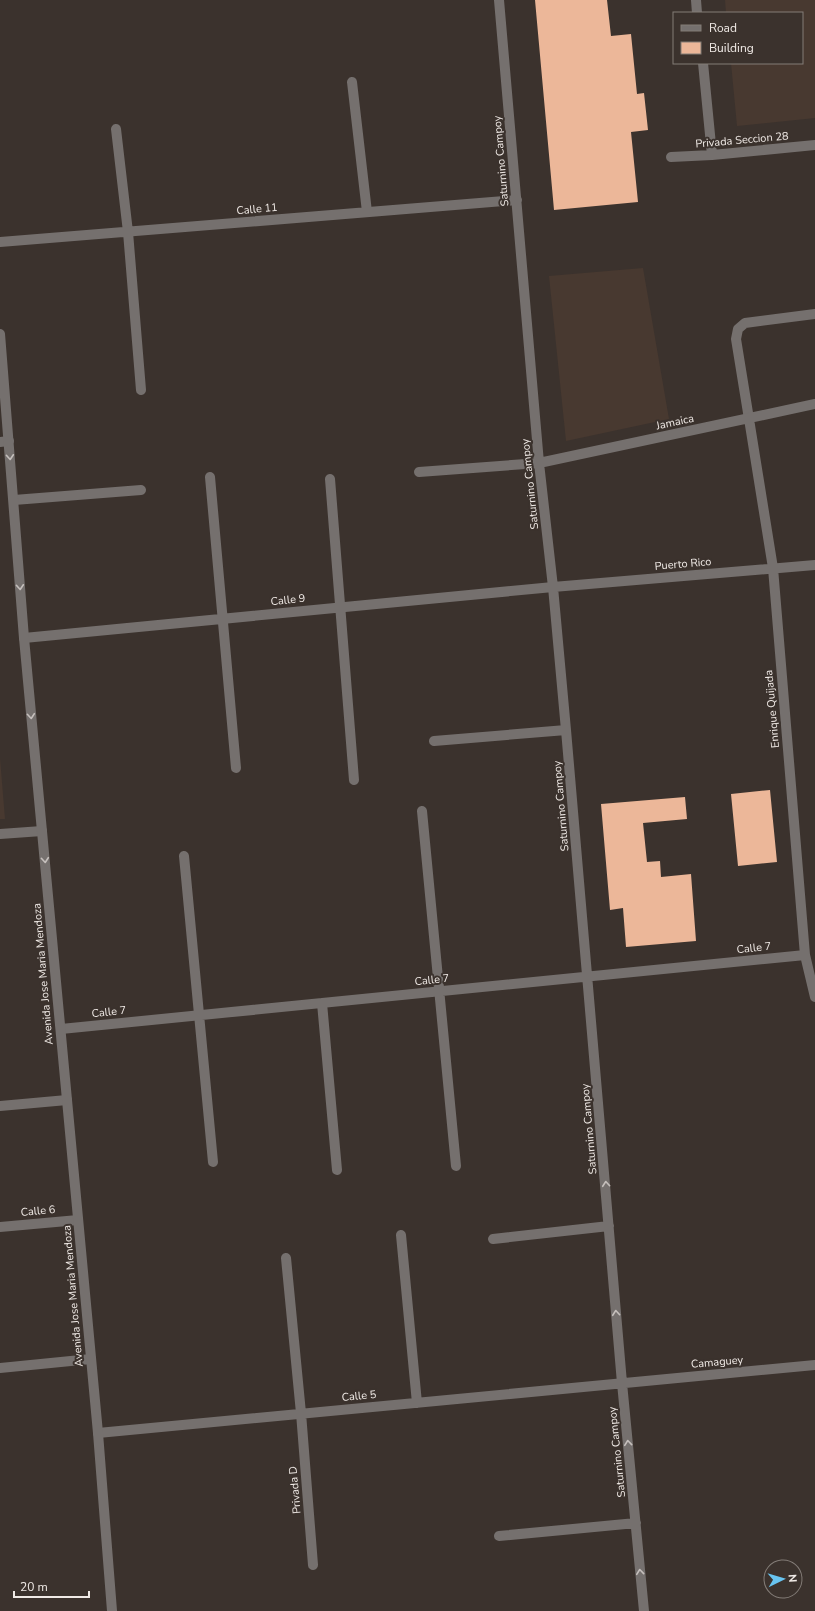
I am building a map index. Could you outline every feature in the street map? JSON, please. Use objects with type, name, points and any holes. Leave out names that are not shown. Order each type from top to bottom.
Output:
[{"type":"street","name":"Saturnino Campoy","points":[[499,0],[539,463],[553,587],[622,1383],[644,1611]]},
{"type":"street","points":[[696,0],[697,12]]},
{"type":"street","points":[[702,64],[712,155]]},
{"type":"street","points":[[352,82],[367,212]]},
{"type":"street","points":[[116,128],[128,232],[141,390]]},
{"type":"street","name":"Privada Seccion 28","points":[[671,157],[712,155],[815,145]]},
{"type":"street","name":"Calle 11","points":[[0,242],[517,200]]},
{"type":"street","name":"Enrique Quijada","points":[[815,314],[744,323],[738,329],[736,339],[773,568],[805,955],[815,997]]},
{"type":"street","name":"Avenida Jose Maria Mendoza","points":[[0,334],[5,441],[14,500],[24,638],[98,1433],[112,1611]]},
{"type":"street","name":"Jamaica","points":[[419,472],[539,463],[815,404]]},
{"type":"street","points":[[210,476],[236,768]]},
{"type":"street","points":[[330,479],[354,780]]},
{"type":"street","points":[[14,500],[141,490]]},
{"type":"street","name":"Puerto Rico","points":[[553,587],[815,565]]},
{"type":"street","name":"Calle 9","points":[[24,638],[553,587]]},
{"type":"street","points":[[434,741],[566,730]]},
{"type":"street","points":[[422,811],[456,1166]]},
{"type":"street","points":[[0,834],[42,831]]},
{"type":"street","points":[[184,856],[213,1162]]},
{"type":"street","name":"Calle 7","points":[[61,1029],[805,955]]},
{"type":"street","points":[[322,1003],[337,1170]]},
{"type":"street","points":[[0,1106],[67,1100]]},
{"type":"street","name":"Calle 6","points":[[0,1227],[78,1220]]},
{"type":"street","points":[[493,1240],[609,1226]]},
{"type":"street","points":[[401,1235],[417,1403]]},
{"type":"street","name":"Privada D","points":[[286,1258],[301,1413],[313,1565]]},
{"type":"street","points":[[0,1368],[91,1358]]},
{"type":"street","name":"Camaguey","points":[[622,1383],[815,1365]]},
{"type":"street","name":"Calle 5","points":[[98,1433],[622,1383]]},
{"type":"street","points":[[499,1536],[636,1523]]},
{"type":"shaded area","points":[[725,0],[815,0],[815,118],[737,126],[731,64],[803,64],[803,12],[726,12]]},
{"type":"shaded area","points":[[643,268],[669,419],[566,441],[549,276]]},
{"type":"shaded area","points":[[0,758],[5,819],[0,819]]},
{"type":"building","points":[[535,0],[607,0],[611,36],[631,34],[637,94],[644,93],[648,130],[631,132],[638,202],[554,210]]},
{"type":"building","points":[[770,790],[777,862],[738,866],[731,794]]},
{"type":"building","points":[[685,797],[687,819],[643,823],[647,862],[660,861],[661,877],[691,874],[696,941],[626,947],[623,908],[610,910],[601,804]]}]
